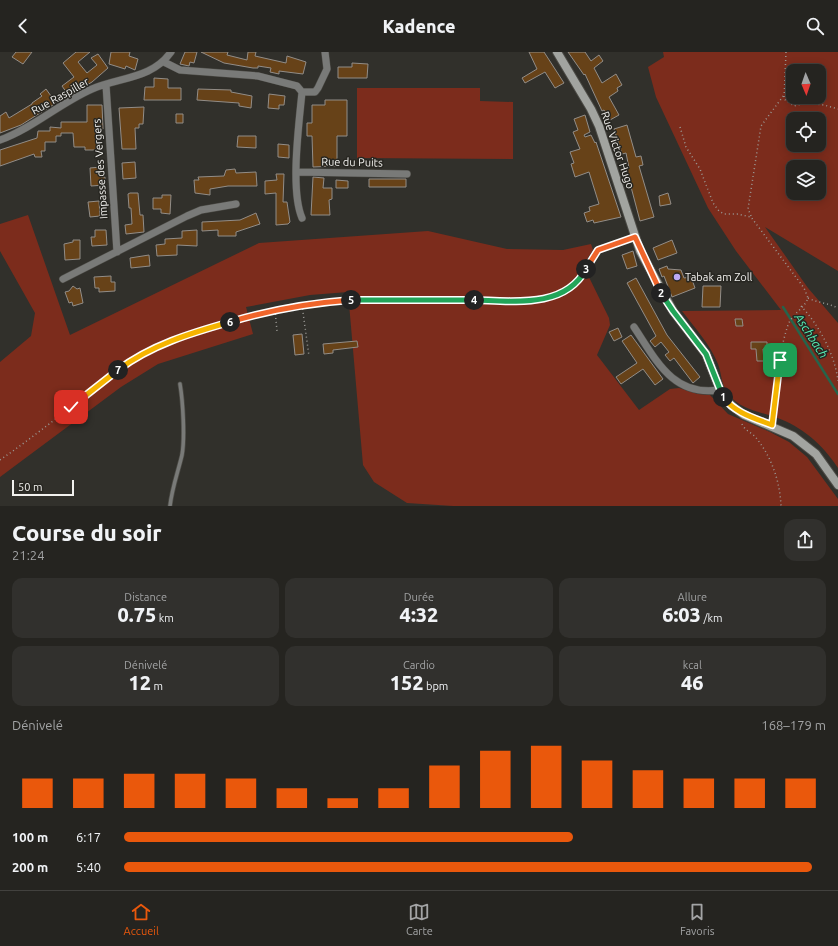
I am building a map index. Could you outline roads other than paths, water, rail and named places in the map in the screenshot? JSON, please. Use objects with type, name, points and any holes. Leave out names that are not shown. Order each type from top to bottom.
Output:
[{"type":"street","name":"Rue Raspiller","points":[[0,140],[17,133],[92,89],[155,69],[164,62],[171,52]]},
{"type":"street","points":[[302,92],[315,92],[318,88],[327,69],[325,52]]},
{"type":"street","name":"Rue Victor Hugo","points":[[557,52],[591,109],[599,126],[635,237],[661,293],[706,354],[719,390],[726,401],[744,415],[772,425],[793,436],[816,454],[838,485]]},
{"type":"street","points":[[164,62],[180,70],[258,76],[297,86],[302,92],[296,172],[299,211],[302,218]]},
{"type":"street","name":"Impasse des Vergers","points":[[106,85],[116,252]]},
{"type":"street","name":"Rue du Puits","points":[[296,172],[407,174]]},
{"type":"street","points":[[63,280],[201,210],[236,204]]},
{"type":"street","points":[[634,327],[655,358],[673,380],[692,390],[702,392],[719,390]]},
{"type":"lane","points":[[326,302],[367,299],[514,301],[554,296],[568,289],[584,274],[598,250],[635,237]]},
{"type":"lane","points":[[170,506],[182,454],[183,398],[180,384]]},
{"type":"waterway","name":"Aschbach","points":[[783,307],[838,394]]},
{"type":"place","name":"Tabak am Zoll","points":[[677,277]]}]
